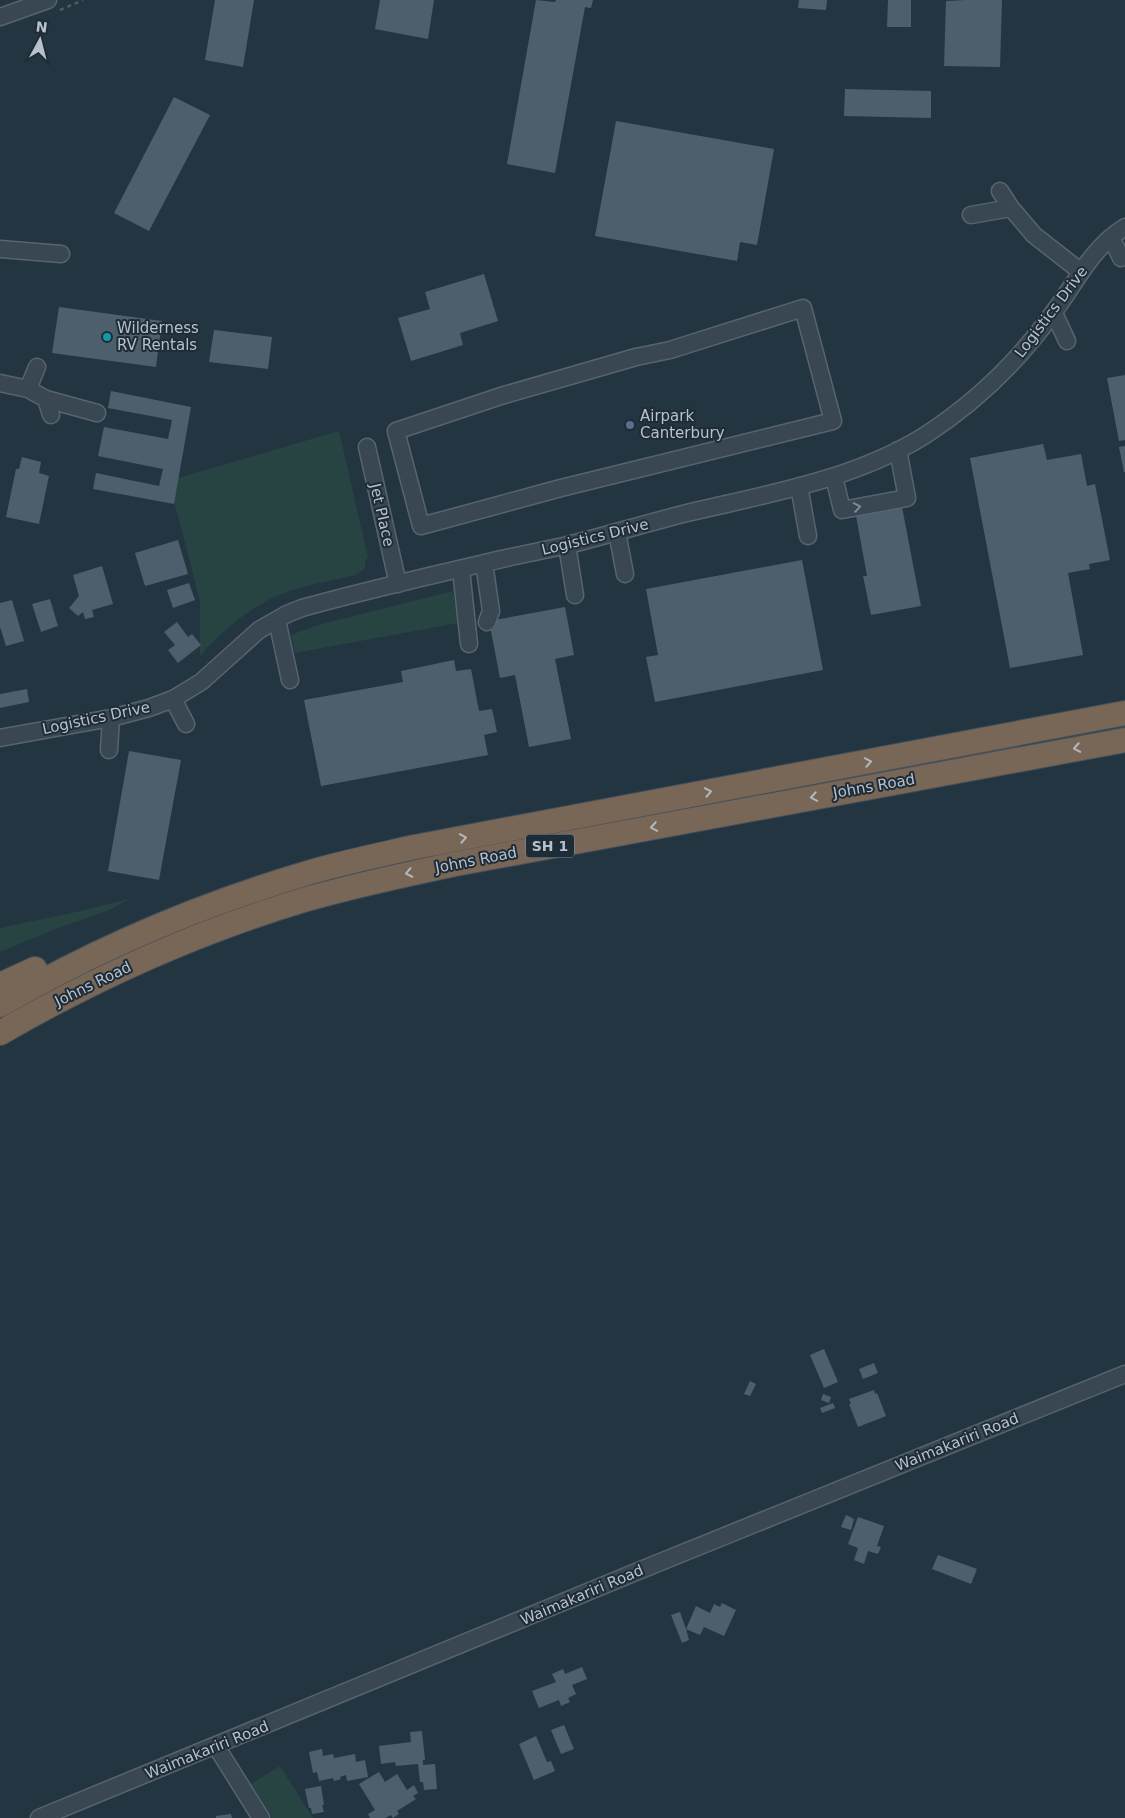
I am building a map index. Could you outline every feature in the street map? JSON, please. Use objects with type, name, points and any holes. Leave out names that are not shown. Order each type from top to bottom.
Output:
[{"type":"highway","name":"Johns Road","points":[[0,1005],[35,985],[134,936],[246,892],[312,872],[415,847],[1125,714]]},
{"type":"highway","name":"Johns Road","points":[[0,1034],[96,982],[193,939],[301,901],[350,887],[455,864],[1125,740]]},
{"type":"highway","points":[[0,985],[160,912],[279,869],[344,856],[415,847]]},
{"type":"street","points":[[0,17],[48,0]]},
{"type":"street","points":[[1000,192],[1034,235],[1080,271]]},
{"type":"street","points":[[971,215],[1011,208]]},
{"type":"street","name":"Logistics Drive","points":[[0,738],[111,718],[149,708],[173,699],[201,682],[259,630],[302,608],[484,563],[567,545],[834,477],[859,468],[921,437],[951,418],[979,396],[1023,352],[1054,313],[1080,271],[1111,237],[1125,228]]},
{"type":"street","points":[[1111,237],[1120,258]]},
{"type":"street","points":[[0,249],[61,254]]},
{"type":"street","points":[[803,308],[833,421],[561,488],[421,526],[396,431],[501,396],[636,357],[670,350],[803,308]]},
{"type":"street","points":[[1054,313],[1066,341]]},
{"type":"street","points":[[28,389],[38,367]]},
{"type":"street","points":[[0,383],[28,389],[48,407],[97,413]]},
{"type":"street","name":"Jet Place","points":[[366,447],[398,584]]},
{"type":"street","points":[[834,477],[842,510],[907,498],[898,450]]},
{"type":"street","points":[[799,486],[808,536]]},
{"type":"street","points":[[617,532],[625,574]]},
{"type":"street","points":[[567,545],[575,595]]},
{"type":"street","points":[[484,563],[491,611],[487,622]]},
{"type":"street","points":[[461,569],[470,644]]},
{"type":"street","points":[[277,620],[290,680]]},
{"type":"street","points":[[173,699],[186,724]]},
{"type":"street","points":[[109,750],[111,718]]},
{"type":"street","name":"Waimakariri Road","points":[[39,1818],[662,1561],[1125,1374]]},
{"type":"street","points":[[216,1746],[261,1818]]},
{"type":"green space","points":[[339,431],[368,557],[365,562],[365,568],[356,575],[314,584],[276,596],[240,618],[200,656],[200,601],[174,501],[178,478]]},
{"type":"green space","points":[[453,591],[458,623],[295,653],[291,635],[318,625]]},
{"type":"green space","points":[[1125,723],[1125,728],[391,867],[0,1022],[0,1015],[54,985],[161,935],[273,894],[388,862]]},
{"type":"green space","points":[[129,899],[110,910],[53,930],[0,952],[0,928]]},
{"type":"green space","points":[[280,1766],[313,1818],[272,1818],[251,1784]]},
{"type":"building","points":[[215,0],[254,0],[243,67],[205,60]]},
{"type":"building","points":[[380,0],[434,0],[428,39],[375,29]]},
{"type":"building","points":[[536,0],[555,2],[556,0],[593,0],[591,8],[585,7],[555,173],[507,164]]},
{"type":"building","points":[[799,0],[827,0],[826,10],[798,8]]},
{"type":"building","points":[[888,0],[911,0],[911,27],[887,27]]},
{"type":"building","points":[[1002,0],[1000,67],[944,66],[946,1]]},
{"type":"building","points":[[845,89],[931,91],[931,118],[844,116]]},
{"type":"building","points":[[174,97],[210,115],[149,231],[114,213]]},
{"type":"building","points":[[616,121],[774,149],[757,245],[740,242],[737,261],[595,236]]},
{"type":"building","points":[[484,274],[498,321],[460,333],[463,345],[411,361],[398,318],[430,309],[425,292]]},
{"type":"building","name":"Wilderness RV Rentals","points":[[59,307],[162,321],[156,367],[52,353]]},
{"type":"building","points":[[214,330],[272,337],[268,369],[209,362]]},
{"type":"building","points":[[1125,375],[1125,440],[1119,441],[1107,378]]},
{"type":"building","points":[[111,391],[191,407],[174,504],[93,489],[96,473],[159,486],[163,469],[98,456],[104,427],[168,439],[172,420],[108,408]]},
{"type":"building","points":[[1043,444],[1047,460],[1081,454],[1087,486],[1095,484],[1110,560],[1089,564],[1090,569],[1068,573],[1083,655],[1010,668],[970,458]]},
{"type":"building","points":[[1125,446],[1125,472],[1124,472],[1119,447]]},
{"type":"building","points":[[22,457],[41,462],[39,473],[49,476],[39,524],[6,517],[16,469],[19,469]]},
{"type":"building","points":[[902,507],[921,606],[871,615],[863,576],[867,576],[856,516]]},
{"type":"building","points":[[178,540],[188,574],[145,586],[135,553]]},
{"type":"building","points":[[802,560],[823,670],[655,702],[646,657],[658,655],[646,589]]},
{"type":"building","points":[[102,566],[113,604],[92,610],[94,617],[85,619],[83,612],[78,616],[69,608],[79,596],[73,575]]},
{"type":"building","points":[[189,583],[195,600],[173,608],[167,590]]},
{"type":"building","points":[[50,599],[58,626],[41,632],[32,604]]},
{"type":"building","points":[[12,600],[24,641],[6,646],[0,627],[0,603]]},
{"type":"building","points":[[565,607],[574,655],[555,659],[571,739],[529,747],[515,675],[500,678],[489,621]]},
{"type":"building","points":[[177,622],[188,637],[192,634],[201,645],[178,663],[168,650],[175,645],[164,632]]},
{"type":"building","points":[[454,660],[456,671],[471,669],[479,711],[492,709],[497,732],[484,735],[488,755],[321,786],[304,700],[403,682],[401,671]]},
{"type":"building","points":[[27,689],[29,702],[0,708],[0,694]]},
{"type":"building","points":[[129,751],[181,760],[159,880],[108,871]]},
{"type":"building","points":[[824,1349],[838,1382],[824,1388],[810,1355]]},
{"type":"building","points":[[874,1363],[878,1373],[863,1379],[859,1369]]},
{"type":"building","points":[[750,1381],[756,1384],[750,1396],[744,1394]]},
{"type":"building","points":[[874,1390],[886,1416],[858,1427],[849,1404],[851,1404],[849,1399]]},
{"type":"building","points":[[823,1394],[831,1397],[829,1403],[821,1400]]},
{"type":"building","points":[[833,1403],[835,1408],[822,1413],[820,1408]]},
{"type":"building","points":[[846,1515],[854,1519],[851,1530],[841,1527]]},
{"type":"building","points":[[858,1517],[884,1526],[877,1546],[881,1547],[878,1554],[868,1551],[864,1564],[854,1560],[858,1548],[848,1544]]},
{"type":"building","points":[[938,1555],[977,1569],[971,1584],[932,1569]]},
{"type":"building","points":[[722,1603],[736,1610],[724,1636],[704,1627],[700,1635],[686,1629],[696,1606],[710,1613],[714,1604],[720,1607]]},
{"type":"building","points":[[680,1612],[689,1640],[682,1643],[671,1615]]},
{"type":"building","points":[[582,1667],[587,1679],[572,1685],[576,1694],[568,1698],[570,1702],[561,1706],[559,1700],[539,1708],[532,1691],[556,1682],[552,1674],[563,1669],[565,1674]]},
{"type":"building","points":[[564,1725],[574,1749],[561,1754],[551,1730]]},
{"type":"building","points":[[422,1731],[425,1760],[423,1760],[423,1765],[435,1764],[437,1789],[424,1790],[423,1782],[420,1782],[418,1764],[396,1766],[395,1762],[381,1764],[379,1746],[411,1742],[410,1732]]},
{"type":"building","points":[[536,1736],[547,1762],[551,1761],[555,1771],[534,1780],[519,1744]]},
{"type":"building","points":[[322,1749],[323,1756],[333,1754],[334,1758],[355,1754],[356,1762],[365,1760],[368,1777],[347,1781],[346,1775],[334,1781],[333,1778],[319,1781],[317,1772],[313,1773],[309,1752]]},
{"type":"building","points":[[379,1772],[385,1782],[397,1774],[407,1790],[414,1785],[418,1793],[413,1796],[416,1799],[397,1811],[399,1814],[393,1818],[391,1815],[385,1818],[370,1818],[368,1814],[375,1810],[359,1784]]},
{"type":"building","points":[[321,1786],[324,1812],[312,1814],[305,1789]]},
{"type":"building","points":[[231,1814],[232,1818],[216,1818],[216,1816]]},
{"type":"place","name":"Wilderness RV Rentals","points":[[107,337]]},
{"type":"place","name":"Airpark Canterbury","points":[[630,425]]}]
